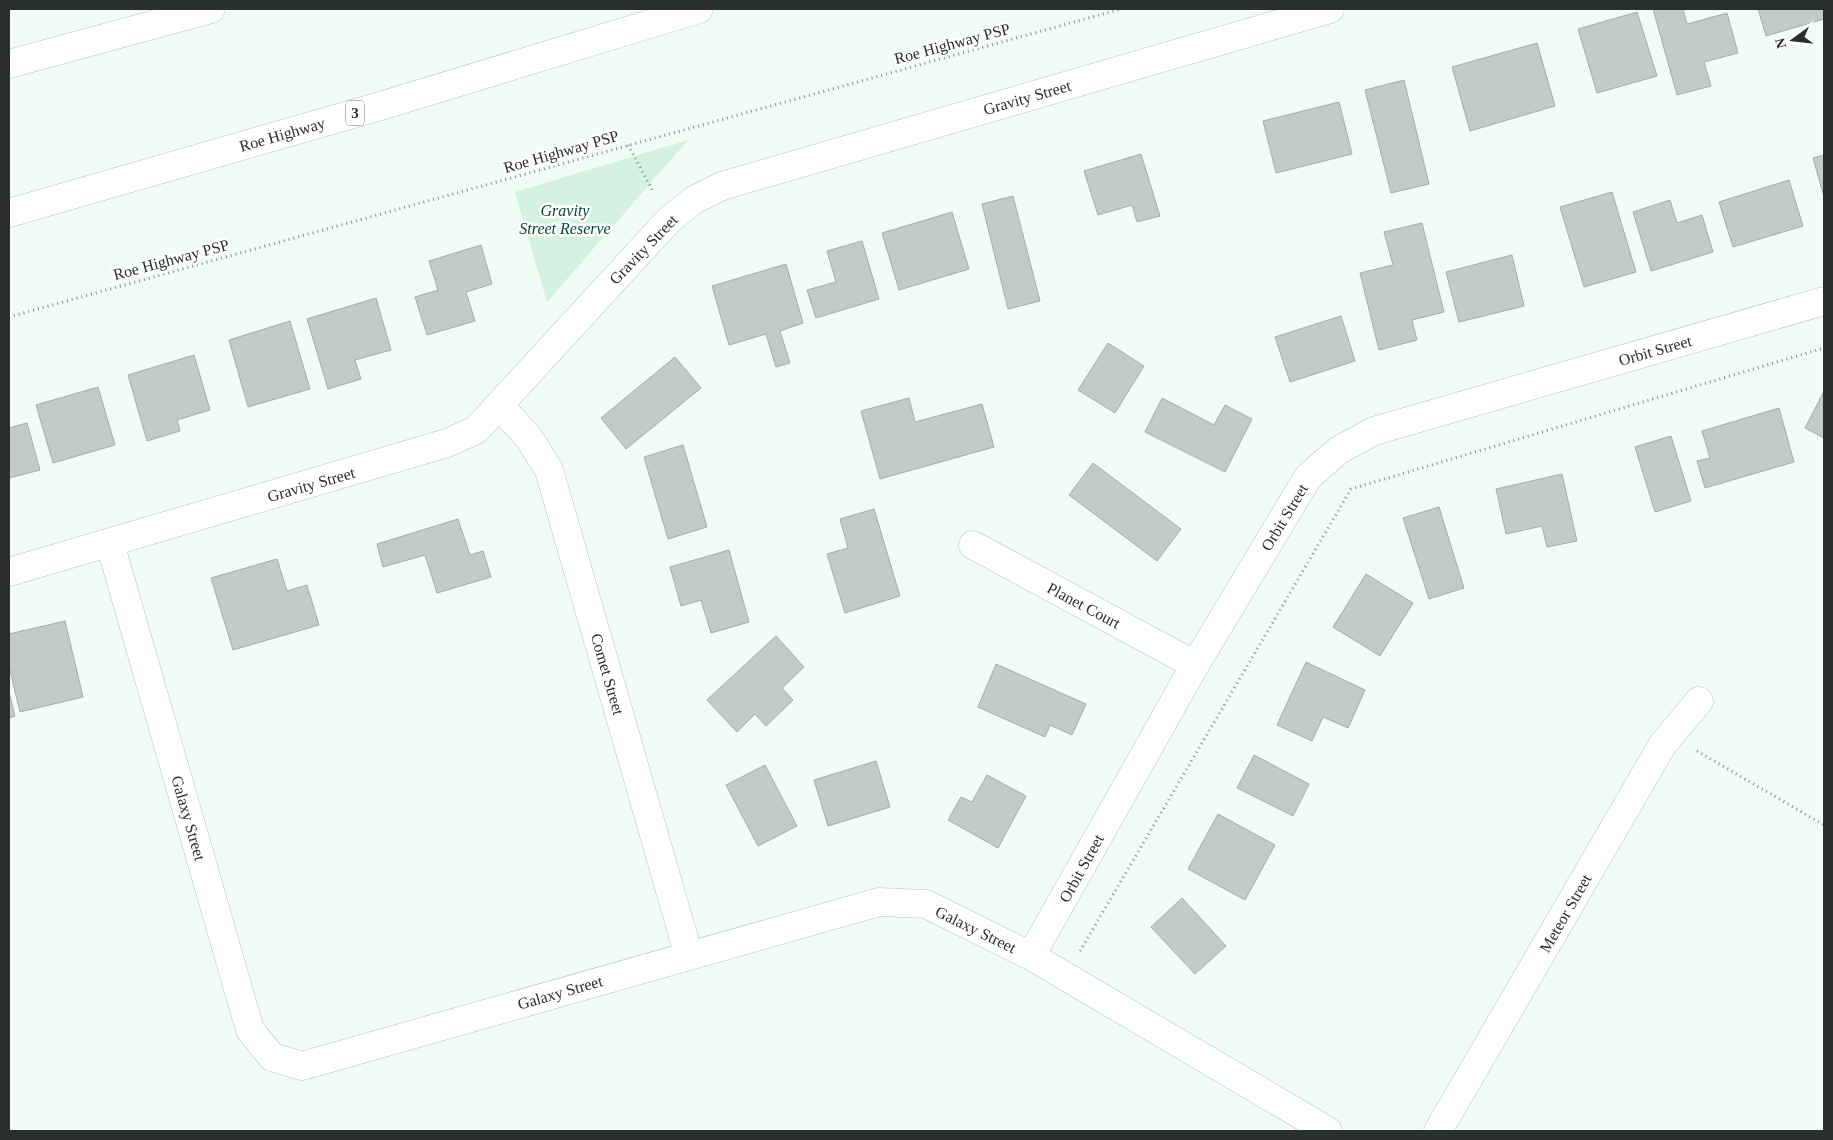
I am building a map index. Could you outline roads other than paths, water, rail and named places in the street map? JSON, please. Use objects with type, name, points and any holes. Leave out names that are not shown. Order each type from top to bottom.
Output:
[{"type":"main road","points":[[9,64],[211,9]]},
{"type":"main road","name":"Roe Highway","points":[[9,213],[377,107],[699,9]]},
{"type":"main road","name":"Gravity Street","points":[[9,572],[447,443],[476,430],[669,220],[694,200],[722,186],[1330,9]]},
{"type":"main road","name":"Orbit Street","points":[[1031,956],[1195,665],[1308,477],[1339,450],[1374,432],[1824,301]]},
{"type":"main road","name":"Comet Street","points":[[500,406],[529,438],[549,470],[689,956]]},
{"type":"main road","name":"Galaxy Street","points":[[110,543],[250,1030],[272,1058],[302,1066],[879,902],[926,904],[1031,956],[1328,1131]]},
{"type":"main road","name":"Planet Court","points":[[973,545],[1195,665]]},
{"type":"main road","name":"Meteor Street","points":[[1438,1131],[1663,744],[1699,701]]},
{"type":"park label","name":"Gravity Street Reserve","points":[[565,219]]}]
